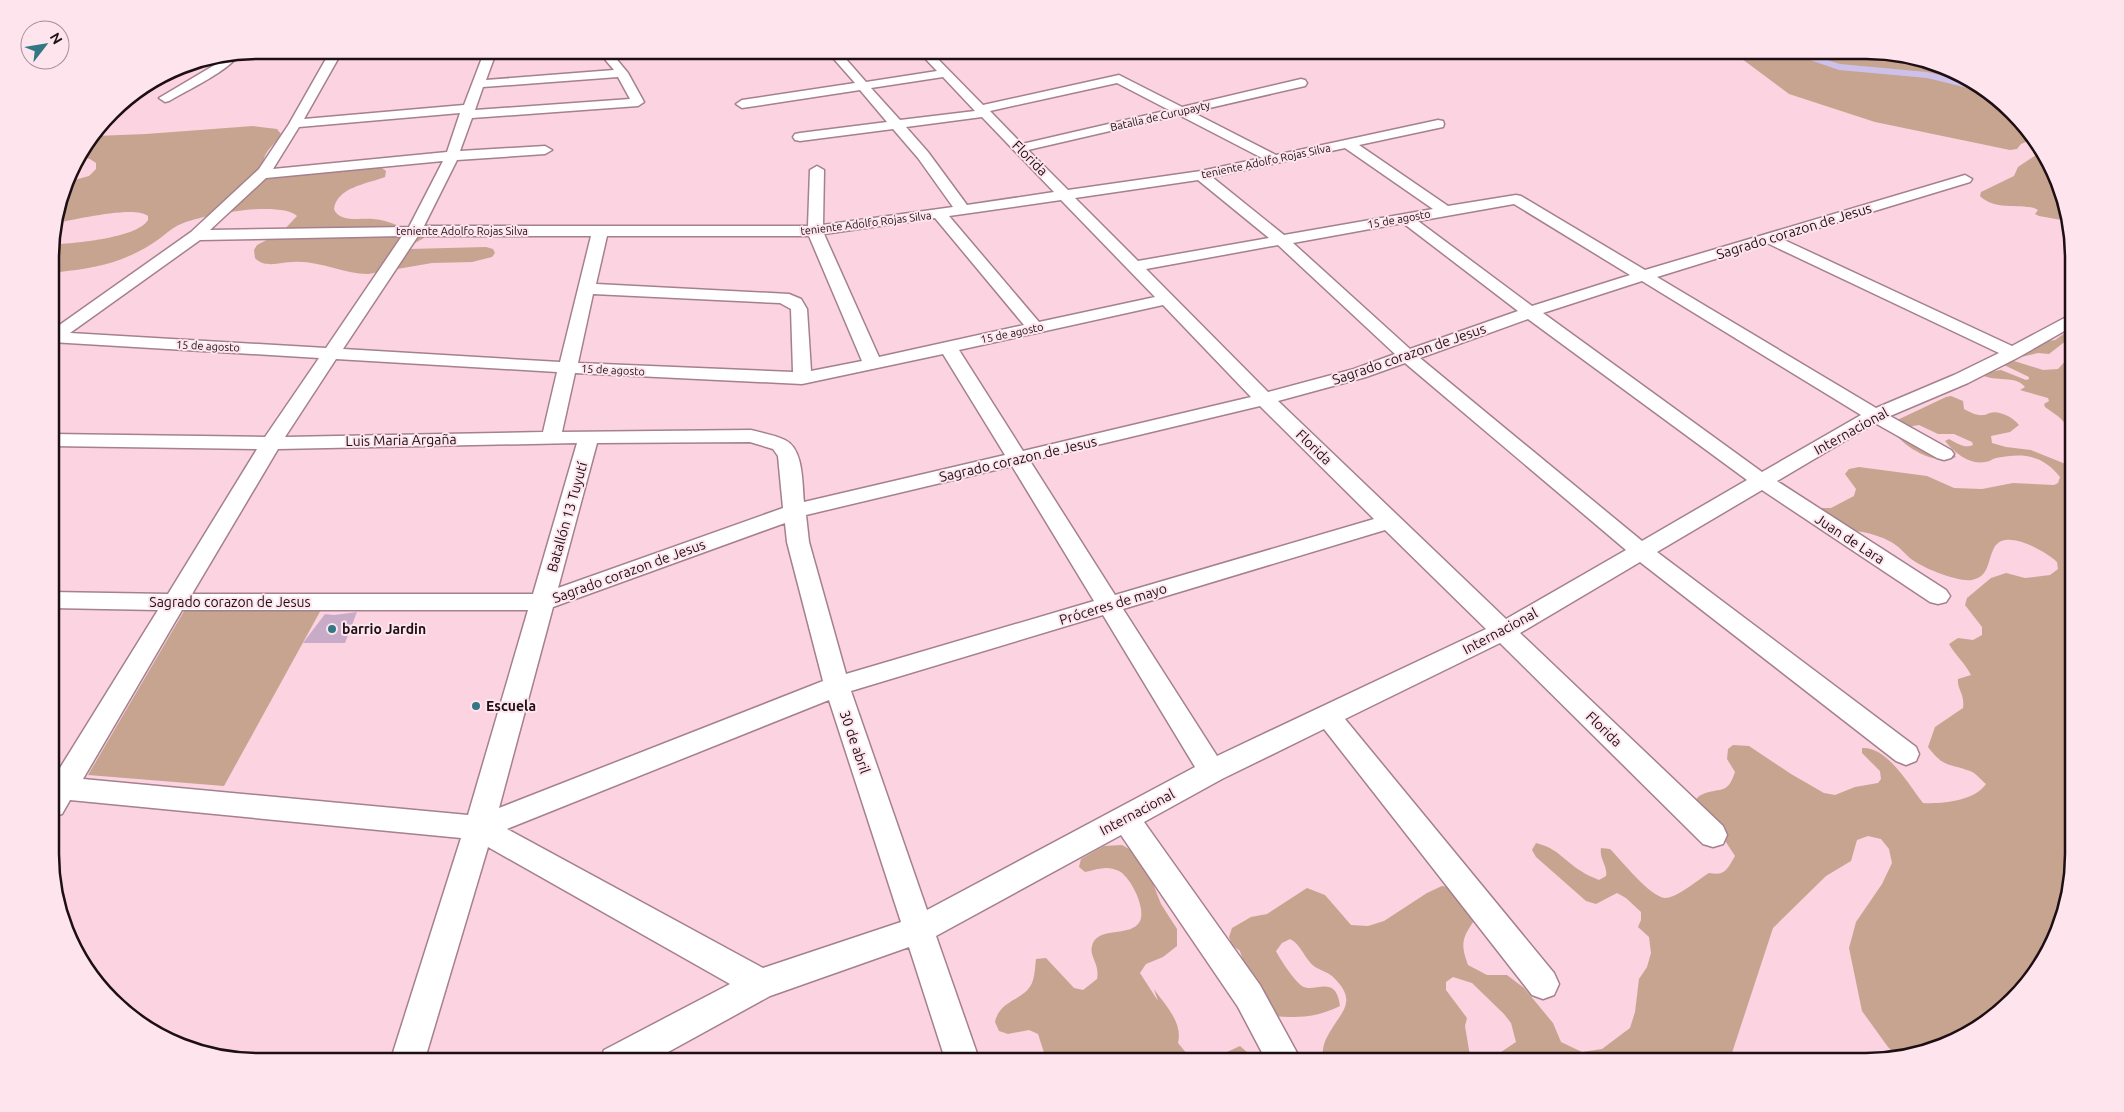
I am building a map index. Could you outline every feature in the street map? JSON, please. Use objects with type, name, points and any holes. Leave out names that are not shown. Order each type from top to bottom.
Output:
[{"type":"street","points":[[59,332],[196,235],[264,172],[295,124],[332,59]]},
{"type":"street","points":[[59,789],[271,443],[414,231],[452,156],[466,112],[487,59]]},
{"type":"street","points":[[295,124],[638,102],[622,73],[610,59]]},
{"type":"street","points":[[840,59],[923,155],[963,210]]},
{"type":"street","name":"Florida","points":[[932,59],[1264,399],[1713,835]]},
{"type":"street","points":[[166,98],[222,66],[227,61]]},
{"type":"street","points":[[477,84],[622,73]]},
{"type":"street","points":[[742,104],[946,74]]},
{"type":"street","points":[[800,137],[983,111],[1119,79],[1276,160]]},
{"type":"street","name":"Batalla de Curupayty","points":[[1020,148],[1300,83]]},
{"type":"street","name":"teniente Adolfo Rojas Silva","points":[[196,235],[414,231],[815,231],[1201,175],[1438,124]]},
{"type":"street","points":[[1347,143],[1446,211]]},
{"type":"street","points":[[264,172],[263,174],[452,156],[545,150]]},
{"type":"street","points":[[817,170],[815,231],[873,364]]},
{"type":"street","points":[[1201,175],[1281,240],[1407,356],[1642,551],[1906,754]]},
{"type":"street","name":"Sagrado corazon de Jesus","points":[[59,600],[542,602],[796,511],[1264,399],[1360,373],[1530,312],[1965,178]]},
{"type":"street","name":"15 de agosto","points":[[1134,266],[1516,199],[1642,276]]},
{"type":"street","points":[[939,213],[1035,328]]},
{"type":"street","name":"Juan de Lara","points":[[1405,218],[1530,312],[1762,481],[1938,596]]},
{"type":"street","points":[[552,438],[600,231]]},
{"type":"street","points":[[1770,239],[2013,353]]},
{"type":"street","points":[[1642,276],[1944,454]]},
{"type":"street","points":[[586,289],[783,298],[795,303],[799,309],[802,378]]},
{"type":"street","name":"15 de agosto","points":[[59,337],[568,367],[802,378],[1167,299]]},
{"type":"street","name":"Internacional","points":[[633,1053],[760,984],[919,930],[1212,771],[1504,631],[1875,415],[1961,379],[2013,353],[2065,323]]},
{"type":"street","points":[[948,346],[1212,771]]},
{"type":"street","name":"Luis Maria Argaña","points":[[59,440],[271,443],[751,436]]},
{"type":"street","name":"30 de abril","points":[[751,436],[780,445],[788,455],[796,511],[798,542],[837,686],[960,1053]]},
{"type":"street","name":"Batallón 13 Tuyutí","points":[[410,1053],[479,828],[589,437]]},
{"type":"street","name":"Próceres de mayo","points":[[479,828],[837,686],[1390,521]]},
{"type":"street","points":[[1328,716],[1543,984]]},
{"type":"street","points":[[59,794],[479,828],[760,984]]},
{"type":"street","points":[[1125,818],[1249,996],[1281,1053]]},
{"type":"shaded area","points":[[1742,59],[1879,59],[1892,60],[1930,69],[1954,79],[1977,92],[2007,117],[2027,141],[2021,144],[2017,149],[2010,150],[1875,122],[1789,94]]},
{"type":"shaded area","points":[[253,126],[277,129],[281,134],[264,158],[266,168],[275,171],[379,166],[386,171],[385,177],[354,187],[341,196],[336,202],[334,209],[341,216],[351,219],[380,220],[422,234],[424,238],[411,245],[409,249],[486,247],[493,249],[495,253],[492,257],[472,262],[432,263],[368,274],[303,262],[268,264],[255,258],[254,250],[257,245],[282,232],[297,216],[288,211],[258,209],[222,213],[191,220],[178,225],[146,248],[122,259],[96,267],[59,272],[59,244],[118,236],[131,232],[148,220],[148,216],[131,212],[104,214],[62,222],[69,194],[75,180],[89,176],[96,169],[96,163],[85,158],[101,136]]},
{"type":"shaded area","points":[[2037,154],[2055,194],[2061,220],[2039,216],[2035,214],[2038,210],[2034,208],[1999,205],[1980,196],[1981,192],[2014,176],[2018,167]]},
{"type":"shaded area","points":[[2065,333],[2065,342],[2049,354],[2038,353],[2017,358],[2042,342],[2055,340]]},
{"type":"shaded area","points":[[2011,360],[2043,370],[2058,369],[2065,362],[2065,423],[2045,407],[2044,404],[2049,401],[2048,398],[2020,390],[2025,387],[2016,381],[1982,375],[1983,373],[2001,370],[2026,380],[2029,379],[2029,377],[2002,364]]},
{"type":"shaded area","points":[[1951,396],[1963,401],[1964,409],[1976,414],[1985,415],[1994,412],[2010,417],[2017,422],[2019,425],[2010,432],[1991,436],[1992,443],[2031,450],[2065,464],[2064,880],[2055,918],[2045,942],[2032,965],[2007,995],[1977,1020],[1954,1033],[1930,1043],[1893,1052],[1888,1047],[1862,1011],[1849,948],[1856,922],[1882,884],[1892,863],[1889,849],[1881,839],[1868,836],[1857,840],[1851,861],[1826,876],[1773,928],[1732,1053],[1500,1053],[1516,1042],[1511,1023],[1472,983],[1453,977],[1446,982],[1446,990],[1467,1018],[1465,1026],[1470,1053],[1323,1053],[1325,1041],[1345,1008],[1345,993],[1341,985],[1332,976],[1311,964],[1297,945],[1290,939],[1282,943],[1276,951],[1288,970],[1302,986],[1307,988],[1329,987],[1334,990],[1338,996],[1340,1006],[1323,1013],[1307,1016],[1273,1016],[1253,993],[1240,951],[1232,945],[1229,937],[1232,928],[1251,917],[1267,914],[1307,888],[1325,895],[1351,925],[1368,926],[1384,921],[1427,893],[1442,886],[1462,889],[1476,918],[1465,936],[1463,946],[1468,965],[1487,975],[1507,975],[1524,988],[1553,1023],[1561,1042],[1582,1052],[1602,1049],[1630,1028],[1635,1012],[1639,979],[1647,967],[1651,953],[1649,937],[1638,927],[1641,920],[1641,912],[1626,898],[1617,893],[1596,904],[1586,901],[1536,857],[1532,850],[1536,843],[1550,848],[1575,867],[1599,880],[1606,876],[1601,848],[1610,849],[1644,885],[1665,898],[1682,892],[1709,873],[1723,872],[1728,868],[1735,856],[1720,833],[1692,804],[1707,792],[1722,790],[1729,785],[1735,772],[1727,759],[1728,749],[1733,745],[1749,746],[1824,793],[1835,795],[1855,787],[1878,783],[1881,779],[1880,771],[1862,753],[1862,748],[1880,753],[1889,760],[1923,803],[1958,800],[1981,790],[1986,784],[1976,775],[1970,771],[1943,762],[1928,747],[1935,727],[1963,708],[1963,699],[1958,679],[1971,675],[1949,644],[1958,638],[1973,640],[1982,635],[1982,627],[1965,605],[1967,598],[1991,578],[2006,573],[2025,578],[2050,575],[2058,569],[2057,562],[2026,543],[2007,540],[1999,542],[1994,548],[1985,572],[1982,575],[1972,580],[1958,579],[1940,574],[1916,563],[1891,542],[1870,534],[1849,531],[1843,528],[1817,508],[1831,508],[1854,496],[1856,489],[1845,474],[1849,469],[1859,467],[1927,476],[1954,488],[1982,489],[2013,483],[2054,485],[2058,483],[2060,477],[2053,469],[2031,457],[2015,456],[1996,458],[1986,462],[1973,462],[1957,453],[1945,441],[1949,439],[1967,446],[1973,445],[1972,442],[1954,434],[1938,434],[1919,425],[1908,429],[1953,453],[1956,457],[1939,459],[1929,457],[1919,453],[1902,441],[1891,427],[1893,422]]},
{"type":"shaded area","points":[[187,606],[322,608],[224,786],[88,775]]},
{"type":"shaded area","points":[[1122,845],[1138,854],[1148,871],[1161,904],[1177,929],[1177,946],[1163,957],[1146,964],[1140,973],[1158,1001],[1154,989],[1172,1014],[1178,1028],[1178,1043],[1186,1053],[1044,1053],[1038,1034],[1029,1030],[1008,1034],[999,1031],[995,1022],[1002,1009],[1024,993],[1032,983],[1036,959],[1046,958],[1074,988],[1083,990],[1097,979],[1097,969],[1091,950],[1095,940],[1106,934],[1133,928],[1138,924],[1141,919],[1140,904],[1129,880],[1124,875],[1110,868],[1085,872],[1079,867],[1081,859],[1104,846]]},
{"type":"shaded area","points":[[1240,1046],[1248,1053],[1225,1053]]},
{"type":"building","name":"barrio Jardin","points":[[357,612],[345,643],[303,643],[325,614],[334,615]]},
{"type":"waterway","points":[[1814,59],[1839,67],[1927,75],[1964,84]]},
{"type":"place","name":"barrio Jardin","points":[[332,629]]},
{"type":"place","name":"Escuela","points":[[476,706]]}]
